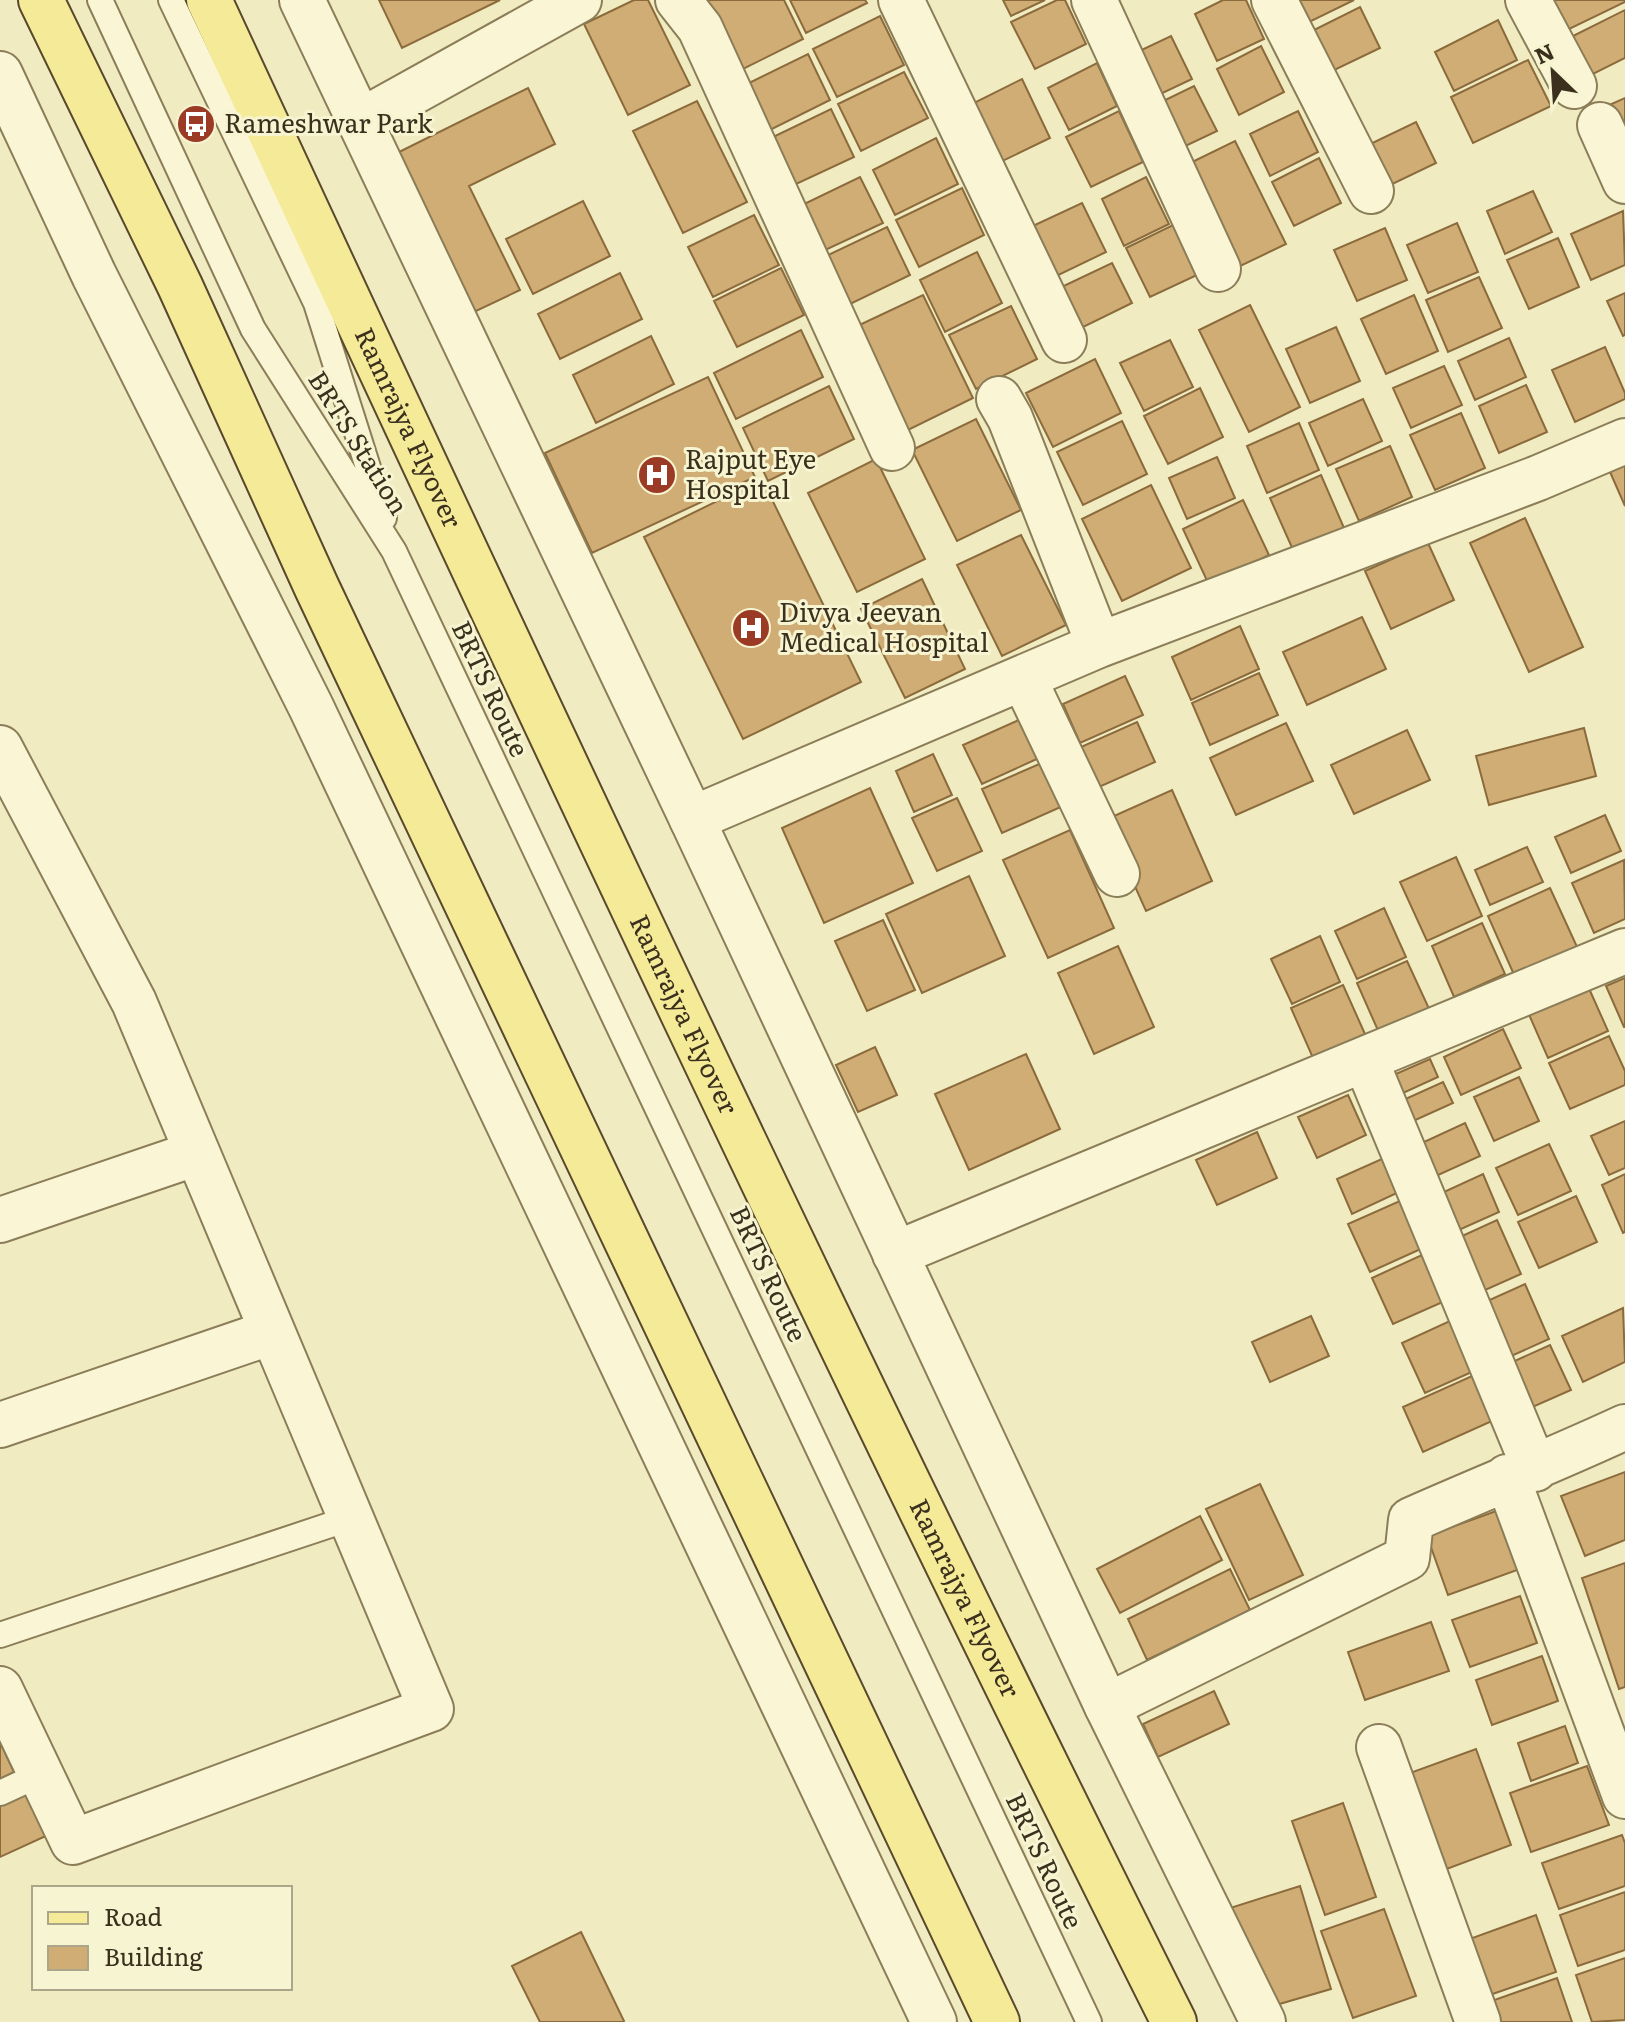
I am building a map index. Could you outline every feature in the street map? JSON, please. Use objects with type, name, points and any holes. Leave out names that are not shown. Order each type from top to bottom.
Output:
[{"type":"main road","points":[[41,0],[180,286],[317,588],[997,2022]]},
{"type":"main road","name":"Ramrajya Flyover","points":[[209,0],[810,1277],[1035,1746],[1174,2022]]},
{"type":"street","points":[[302,0],[692,819],[1107,1706],[1263,2022]]},
{"type":"street","points":[[361,121],[579,0]]},
{"type":"street","points":[[678,0],[700,28],[892,448]]},
{"type":"street","points":[[901,0],[1064,340]]},
{"type":"street","points":[[1094,0],[1218,269]]},
{"type":"street","points":[[1274,0],[1371,191]]},
{"type":"street","points":[[1528,0],[1574,86]]},
{"type":"street","points":[[0,74],[94,275],[311,707],[934,2022]]},
{"type":"street","points":[[1600,125],[1625,181]]},
{"type":"street","points":[[999,399],[1010,418],[1099,645]]},
{"type":"street","points":[[692,819],[1099,645],[1538,478],[1625,441]]},
{"type":"street","points":[[1024,679],[1117,874]]},
{"type":"street","points":[[0,748],[134,1002],[431,1709],[73,1842],[0,1689]]},
{"type":"street","points":[[895,1254],[1625,951]]},
{"type":"street","points":[[1365,1059],[1521,1473],[1625,1796]]},
{"type":"street","points":[[0,1220],[197,1153]]},
{"type":"street","points":[[0,1425],[272,1332]]},
{"type":"street","points":[[1107,1706],[1407,1558],[1411,1520],[1625,1427]]},
{"type":"street","points":[[1379,1747],[1478,2022]]},
{"type":"lane","name":"BRTS Station","points":[[100,0],[253,329],[394,551]]},
{"type":"lane","name":"BRTS Station","points":[[171,0],[316,303],[394,551]]},
{"type":"lane","name":"BRTS Route","points":[[394,551],[1089,2022]]},
{"type":"lane","points":[[0,1635],[351,1518]]},
{"type":"lane","points":[[0,1793],[41,1774]]},
{"type":"building","points":[[379,0],[500,0],[402,48]]},
{"type":"building","points":[[634,0],[648,0],[690,85],[628,115],[584,24]]},
{"type":"building","points":[[704,0],[784,0],[803,39],[739,71]]},
{"type":"building","points":[[790,0],[865,0],[867,3],[806,33]]},
{"type":"building","points":[[1003,0],[1045,0],[1011,16]]},
{"type":"building","points":[[1057,0],[1065,0],[1086,44],[1035,69],[1011,22]]},
{"type":"building","points":[[1223,0],[1246,0],[1264,39],[1217,61],[1195,14]]},
{"type":"building","points":[[1291,0],[1354,0],[1303,25]]},
{"type":"building","points":[[1547,0],[1625,0],[1625,2],[1563,32]]},
{"type":"building","points":[[1360,7],[1380,48],[1326,74],[1306,34]]},
{"type":"building","points":[[1625,10],[1625,58],[1591,75],[1573,36]]},
{"type":"building","points":[[880,16],[904,65],[837,97],[813,49]]},
{"type":"building","points":[[1498,20],[1517,60],[1454,91],[1435,52]]},
{"type":"building","points":[[1171,36],[1192,79],[1152,98],[1131,55]]},
{"type":"building","points":[[1261,46],[1284,92],[1239,115],[1217,69]]},
{"type":"building","points":[[808,54],[830,100],[768,131],[745,85]]},
{"type":"building","points":[[1528,60],[1551,106],[1473,143],[1451,97]]},
{"type":"building","points":[[1097,63],[1117,106],[1069,130],[1048,88]]},
{"type":"building","points":[[904,72],[928,118],[861,151],[838,104]]},
{"type":"building","points":[[1022,79],[1050,138],[986,169],[958,111]]},
{"type":"building","points":[[1194,86],[1217,131],[1177,150],[1155,105]]},
{"type":"building","points":[[528,88],[555,144],[469,186],[520,290],[474,312],[397,153]]},
{"type":"building","points":[[1625,98],[1625,146],[1607,106]]},
{"type":"building","points":[[697,101],[747,202],[683,233],[633,131]]},
{"type":"building","points":[[831,109],[854,157],[794,185],[771,138]]},
{"type":"building","points":[[1119,111],[1143,162],[1091,187],[1066,137]]},
{"type":"building","points":[[1298,111],[1318,152],[1270,176],[1250,134]]},
{"type":"building","points":[[1416,122],[1436,163],[1382,189],[1362,148]]},
{"type":"building","points":[[936,138],[958,184],[895,215],[873,170]]},
{"type":"building","points":[[1235,141],[1286,244],[1234,269],[1184,166]]},
{"type":"building","points":[[1319,158],[1341,203],[1294,226],[1272,182]]},
{"type":"building","points":[[860,177],[883,223],[821,252],[798,207]]},
{"type":"building","points":[[1146,177],[1169,224],[1124,246],[1102,199]]},
{"type":"building","points":[[962,188],[984,235],[919,267],[896,220]]},
{"type":"building","points":[[1533,191],[1552,232],[1505,254],[1487,211]]},
{"type":"building","points":[[583,201],[610,256],[533,294],[506,239]]},
{"type":"building","points":[[1082,203],[1106,252],[1046,281],[1022,231]]},
{"type":"building","points":[[1623,211],[1625,265],[1591,280],[1571,234]]},
{"type":"building","points":[[754,215],[779,265],[713,297],[688,247]]},
{"type":"building","points":[[1457,223],[1478,272],[1428,293],[1407,245]]},
{"type":"building","points":[[1173,225],[1197,275],[1150,297],[1126,248]]},
{"type":"building","points":[[887,227],[910,275],[846,306],[822,258]]},
{"type":"building","points":[[1385,228],[1407,280],[1357,301],[1334,250]]},
{"type":"building","points":[[1558,238],[1579,287],[1529,309],[1507,260]]},
{"type":"building","points":[[977,252],[1002,303],[945,332],[920,280]]},
{"type":"building","points":[[1112,263],[1132,303],[1071,333],[1051,292]]},
{"type":"building","points":[[781,268],[804,315],[737,347],[714,301]]},
{"type":"building","points":[[620,273],[642,319],[560,359],[538,314]]},
{"type":"building","points":[[1479,277],[1502,328],[1448,352],[1426,300]]},
{"type":"building","points":[[1625,293],[1625,335],[1623,336],[1607,301]]},
{"type":"building","points":[[923,295],[973,398],[904,432],[853,328]]},
{"type":"building","points":[[1414,295],[1438,351],[1386,374],[1361,319]]},
{"type":"building","points":[[1250,305],[1300,407],[1249,432],[1199,330]]},
{"type":"building","points":[[1011,306],[1037,359],[976,389],[949,335]]},
{"type":"building","points":[[1336,327],[1360,381],[1310,403],[1286,349]]},
{"type":"building","points":[[801,330],[823,377],[736,419],[714,373]]},
{"type":"building","points":[[651,336],[674,384],[596,423],[573,375]]},
{"type":"building","points":[[1509,338],[1526,377],[1475,400],[1458,361]]},
{"type":"building","points":[[1170,340],[1193,387],[1144,411],[1120,363]]},
{"type":"building","points":[[1605,347],[1625,399],[1575,422],[1552,370]]},
{"type":"building","points":[[1095,359],[1121,413],[1053,447],[1026,393]]},
{"type":"building","points":[[1444,366],[1462,405],[1411,428],[1393,388]]},
{"type":"building","points":[[708,377],[755,477],[592,553],[545,453]]},
{"type":"building","points":[[1526,385],[1547,432],[1499,453],[1479,406]]},
{"type":"building","points":[[829,386],[854,439],[768,481],[743,428]]},
{"type":"building","points":[[1200,388],[1223,437],[1168,464],[1144,416]]},
{"type":"building","points":[[1363,399],[1382,441],[1328,466],[1309,423]]},
{"type":"building","points":[[1461,413],[1485,468],[1435,490],[1410,435]]},
{"type":"building","points":[[976,419],[1021,510],[957,541],[912,450]]},
{"type":"building","points":[[1122,421],[1147,474],[1083,505],[1057,452]]},
{"type":"building","points":[[1299,423],[1319,470],[1267,493],[1247,446]]},
{"type":"building","points":[[1390,446],[1412,497],[1359,521],[1336,469]]},
{"type":"building","points":[[1217,457],[1235,498],[1187,519],[1169,478]]},
{"type":"building","points":[[876,459],[925,559],[857,592],[808,493]]},
{"type":"building","points":[[1625,465],[1625,506],[1610,472]]},
{"type":"building","points":[[1321,475],[1344,528],[1293,550],[1270,498]]},
{"type":"building","points":[[762,479],[861,682],[743,739],[644,537]]},
{"type":"building","points":[[1151,485],[1191,568],[1122,601],[1082,519]]},
{"type":"building","points":[[1243,500],[1269,555],[1209,585],[1183,529]]},
{"type":"building","points":[[1525,518],[1583,647],[1529,672],[1470,543]]},
{"type":"building","points":[[1021,535],[1066,625],[1002,656],[957,565]]},
{"type":"building","points":[[1428,543],[1454,600],[1391,629],[1365,571]]},
{"type":"building","points":[[922,579],[965,669],[905,698],[861,609]]},
{"type":"building","points":[[1362,617],[1386,669],[1307,705],[1283,652]]},
{"type":"building","points":[[1240,626],[1259,669],[1191,700],[1172,657]]},
{"type":"building","points":[[1259,673],[1278,715],[1210,745],[1192,703]]},
{"type":"building","points":[[1125,676],[1143,715],[1080,743],[1063,704]]},
{"type":"building","points":[[1021,719],[1039,758],[982,784],[963,745]]},
{"type":"building","points":[[1137,722],[1155,762],[1099,787],[1081,747]]},
{"type":"building","points":[[1286,723],[1313,781],[1236,815],[1210,758]]},
{"type":"building","points":[[1584,728],[1596,776],[1489,805],[1476,756]]},
{"type":"building","points":[[1407,730],[1430,780],[1354,814],[1331,765]]},
{"type":"building","points":[[933,754],[952,795],[914,812],[896,771]]},
{"type":"building","points":[[1044,762],[1063,806],[1002,833],[982,789]]},
{"type":"building","points":[[870,788],[913,883],[824,923],[782,828]]},
{"type":"building","points":[[1172,790],[1212,881],[1146,911],[1105,820]]},
{"type":"building","points":[[957,798],[982,851],[937,871],[912,818]]},
{"type":"building","points":[[1605,815],[1621,851],[1571,873],[1555,837]]},
{"type":"building","points":[[1070,830],[1114,928],[1048,958],[1003,860]]},
{"type":"building","points":[[1527,847],[1543,882],[1490,905],[1475,870]]},
{"type":"building","points":[[1456,857],[1482,916],[1427,941],[1400,882]]},
{"type":"building","points":[[1624,860],[1625,919],[1594,933],[1572,883]]},
{"type":"building","points":[[969,876],[1005,956],[922,993],[886,914]]},
{"type":"building","points":[[1550,888],[1578,949],[1515,977],[1488,916]]},
{"type":"building","points":[[1384,908],[1406,957],[1357,979],[1335,931]]},
{"type":"building","points":[[883,920],[915,990],[867,1011],[835,941]]},
{"type":"building","points":[[1482,923],[1505,974],[1454,997],[1432,946]]},
{"type":"building","points":[[1320,936],[1340,982],[1292,1004],[1271,959]]},
{"type":"building","points":[[1118,946],[1154,1027],[1094,1054],[1058,973]]},
{"type":"building","points":[[1407,961],[1431,1013],[1380,1035],[1357,983]]},
{"type":"building","points":[[1625,978],[1625,1027],[1624,1027],[1606,986]]},
{"type":"building","points":[[1587,984],[1608,1031],[1548,1058],[1527,1010]]},
{"type":"building","points":[[1343,985],[1365,1034],[1313,1058],[1291,1008]]},
{"type":"building","points":[[1503,1029],[1521,1068],[1461,1095],[1444,1057]]},
{"type":"building","points":[[1609,1036],[1625,1071],[1625,1085],[1570,1109],[1549,1063]]},
{"type":"building","points":[[875,1047],[897,1095],[858,1112],[836,1065]]},
{"type":"building","points":[[1026,1054],[1060,1129],[969,1170],[935,1094]]},
{"type":"building","points":[[1430,1059],[1438,1077],[1390,1099],[1382,1080]]},
{"type":"building","points":[[1519,1077],[1539,1121],[1494,1141],[1474,1097]]},
{"type":"building","points":[[1443,1082],[1453,1103],[1400,1127],[1390,1106]]},
{"type":"building","points":[[1348,1095],[1366,1135],[1317,1158],[1298,1117]]},
{"type":"building","points":[[1625,1121],[1625,1168],[1609,1175],[1591,1136]]},
{"type":"building","points":[[1465,1123],[1480,1156],[1425,1181],[1411,1148]]},
{"type":"building","points":[[1257,1132],[1277,1178],[1217,1205],[1196,1160]]},
{"type":"building","points":[[1549,1144],[1571,1191],[1518,1215],[1496,1168]]},
{"type":"building","points":[[1384,1158],[1399,1192],[1352,1214],[1337,1179]]},
{"type":"building","points":[[1483,1174],[1499,1212],[1450,1234],[1433,1197]]},
{"type":"building","points":[[1625,1174],[1625,1232],[1623,1233],[1602,1185]]},
{"type":"building","points":[[1576,1196],[1597,1242],[1539,1268],[1518,1222]]},
{"type":"building","points":[[1402,1200],[1423,1248],[1370,1272],[1348,1224]]},
{"type":"building","points":[[1497,1220],[1521,1274],[1474,1295],[1449,1242]]},
{"type":"building","points":[[1424,1254],[1445,1301],[1393,1324],[1372,1278]]},
{"type":"building","points":[[1525,1284],[1549,1339],[1498,1362],[1474,1307]]},
{"type":"building","points":[[1623,1308],[1625,1362],[1583,1382],[1562,1336]]},
{"type":"building","points":[[1311,1316],[1329,1356],[1270,1382],[1252,1342]]},
{"type":"building","points":[[1452,1320],[1474,1371],[1425,1393],[1402,1343]]},
{"type":"building","points":[[1550,1345],[1571,1390],[1528,1409],[1508,1364]]},
{"type":"building","points":[[1472,1376],[1492,1421],[1423,1452],[1403,1407]]},
{"type":"building","points":[[1625,1472],[1625,1540],[1585,1556],[1561,1496]]},
{"type":"building","points":[[1260,1484],[1303,1575],[1249,1600],[1206,1509]]},
{"type":"building","points":[[1499,1510],[1520,1569],[1448,1595],[1427,1536]]},
{"type":"building","points":[[1200,1516],[1222,1560],[1120,1613],[1097,1569]]},
{"type":"building","points":[[1625,1563],[1625,1687],[1619,1689],[1582,1578]]},
{"type":"building","points":[[1230,1569],[1250,1610],[1147,1660],[1128,1619]]},
{"type":"building","points":[[1520,1596],[1537,1643],[1470,1667],[1452,1620]]},
{"type":"building","points":[[1431,1622],[1449,1671],[1365,1700],[1348,1652]]},
{"type":"building","points":[[1542,1656],[1558,1701],[1492,1725],[1476,1680]]},
{"type":"building","points":[[1214,1691],[1229,1724],[1158,1757],[1143,1724]]},
{"type":"building","points":[[1565,1726],[1578,1763],[1531,1781],[1518,1743]]},
{"type":"building","points":[[0,1742],[14,1772],[0,1779]]},
{"type":"building","points":[[1476,1749],[1511,1845],[1444,1870],[1410,1773]]},
{"type":"building","points":[[1587,1766],[1609,1825],[1531,1852],[1510,1793]]},
{"type":"building","points":[[28,1792],[48,1835],[0,1857],[0,1805]]},
{"type":"building","points":[[1343,1803],[1376,1897],[1325,1915],[1292,1821]]},
{"type":"building","points":[[1622,1835],[1625,1843],[1625,1886],[1559,1909],[1542,1863]]},
{"type":"building","points":[[1300,1886],[1331,1989],[1276,2005],[1230,1908]]},
{"type":"building","points":[[1625,1892],[1625,1950],[1578,1966],[1560,1915]]},
{"type":"building","points":[[1384,1909],[1416,1996],[1353,2018],[1321,1931]]},
{"type":"building","points":[[1536,1915],[1556,1972],[1484,1997],[1464,1941]]},
{"type":"building","points":[[581,1932],[623,2022],[540,2022],[512,1966]]},
{"type":"building","points":[[1625,1958],[1625,2020],[1592,2022],[1576,1975]]},
{"type":"building","points":[[1557,1978],[1572,2022],[1490,2022],[1483,2004]]},
{"type":"place","name":"Rameshwar Park","points":[[196,124]]},
{"type":"place","name":"Rajput Eye Hospital","points":[[657,475]]},
{"type":"place","name":"Divya Jeevan Medical Hospital","points":[[751,628]]}]
